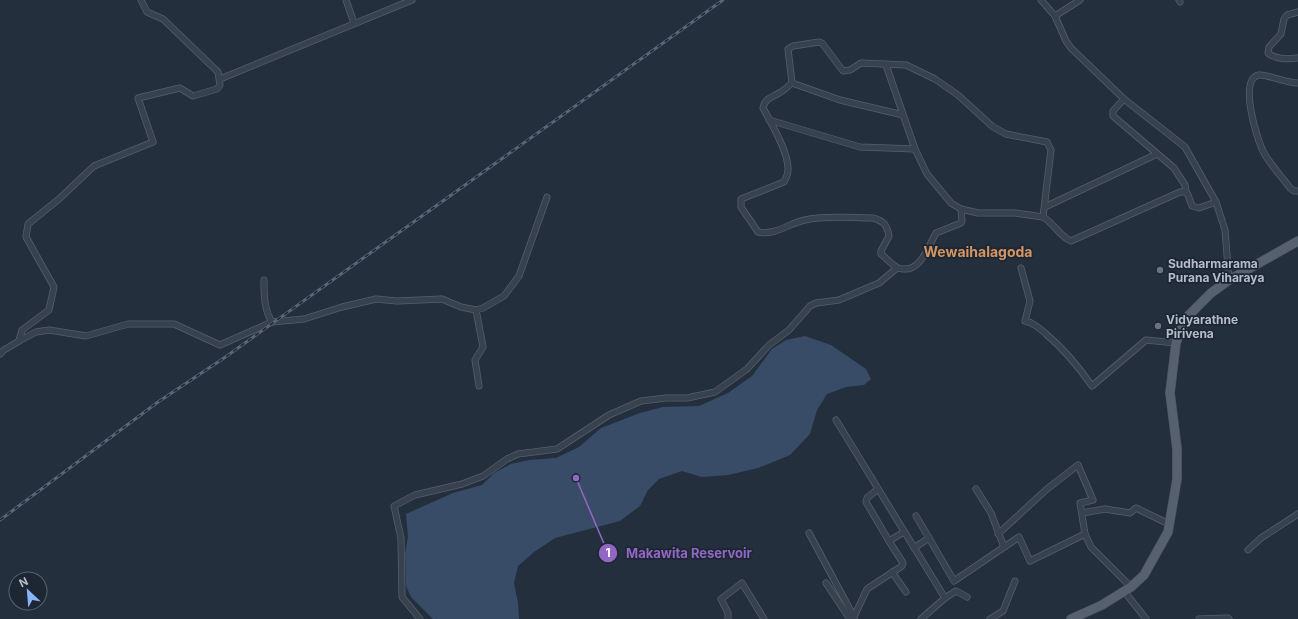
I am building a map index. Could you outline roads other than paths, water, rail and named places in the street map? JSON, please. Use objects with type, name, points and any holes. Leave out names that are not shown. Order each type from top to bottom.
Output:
[{"type":"main road","points":[[1071,619],[1102,605],[1128,589],[1144,575],[1168,532],[1177,478],[1177,449],[1170,393],[1176,343],[1185,319],[1211,293],[1229,280],[1298,241]]},
{"type":"street","points":[[19,341],[22,330],[49,310],[54,287],[26,237],[28,224],[59,199],[94,166],[153,142],[138,98],[180,88],[193,96],[216,89],[220,85],[218,72],[163,19],[148,12],[142,0]]},
{"type":"street","points":[[346,0],[354,23]]},
{"type":"street","points":[[220,79],[412,0]]},
{"type":"street","points":[[1040,0],[1055,16],[1066,41],[1071,48],[1124,99],[1185,147],[1216,202],[1225,230],[1229,280]]},
{"type":"street","points":[[1055,16],[1080,0]]},
{"type":"street","points":[[1298,12],[1288,15],[1284,19],[1282,34],[1270,47],[1268,53],[1284,59],[1298,58]]},
{"type":"street","points":[[792,83],[788,49],[793,46],[819,42],[844,71],[850,70],[861,63],[906,65],[935,79],[958,95],[994,127],[1006,134],[1048,142],[1051,150],[1043,217]]},
{"type":"street","points":[[886,65],[915,149],[927,174],[951,203],[961,209],[978,213],[1015,213],[1043,217],[1047,219],[1064,238],[1071,241],[1180,192],[1186,192]]},
{"type":"street","points":[[1298,83],[1290,83],[1260,75],[1254,77],[1250,83],[1249,95],[1253,120],[1263,152],[1290,188],[1294,191],[1298,191]]},
{"type":"street","points":[[792,83],[840,100],[903,115]]},
{"type":"street","points":[[792,83],[780,93],[768,98],[764,102],[763,108],[783,149],[788,168],[788,176],[784,182],[742,198],[742,207],[758,232],[765,234],[804,220],[816,218],[873,218],[880,220],[887,228],[889,236],[881,251],[881,254],[897,268],[908,269],[915,267],[921,261],[936,233],[961,223],[961,209]]},
{"type":"street","points":[[1124,99],[1113,111],[1113,116],[1174,168],[1185,185],[1186,192],[1192,206],[1199,208],[1216,202]]},
{"type":"street","points":[[769,120],[860,147],[915,149]]},
{"type":"street","points":[[1044,207],[1157,154]]},
{"type":"street","points":[[0,354],[4,350],[36,332],[49,330],[86,336],[128,324],[174,324],[220,345],[272,322],[304,319],[342,307],[376,299],[398,301],[442,299],[462,307],[476,310],[483,308],[504,296],[519,276],[547,197]]},
{"type":"street","points":[[420,619],[402,597],[401,538],[394,506],[415,495],[462,484],[483,476],[507,459],[518,454],[557,449],[609,415],[641,401],[666,398],[687,398],[715,392],[747,369],[769,345],[789,330],[810,306],[816,303],[839,300],[879,283],[897,268]]},
{"type":"street","points":[[1021,268],[1030,301],[1025,321],[1032,322],[1060,346],[1073,360],[1092,386],[1146,340],[1176,343]]},
{"type":"street","points":[[264,280],[267,315],[272,322]]},
{"type":"street","points":[[476,310],[483,347],[475,360],[479,386]]},
{"type":"street","points":[[836,420],[945,598]]},
{"type":"street","points":[[998,534],[1078,465],[1093,500],[1080,503],[1085,534],[1091,547],[1128,589],[1146,619]]},
{"type":"street","points":[[826,583],[850,619],[853,619],[867,589],[902,566],[903,563],[866,502],[867,498],[878,489]]},
{"type":"street","points":[[976,489],[991,513],[1004,547]]},
{"type":"street","points":[[1082,513],[1105,509],[1130,514],[1136,508],[1169,524]]},
{"type":"street","points":[[1248,550],[1261,538],[1298,514]]},
{"type":"street","points":[[916,516],[954,581],[1019,537],[1030,561],[1085,534]]},
{"type":"street","points":[[889,541],[904,532]]},
{"type":"street","points":[[809,533],[854,617]]},
{"type":"street","points":[[914,548],[929,538]]},
{"type":"street","points":[[892,572],[906,592]]},
{"type":"street","points":[[990,619],[1003,611],[1015,581]]},
{"type":"street","points":[[728,619],[728,613],[720,599],[742,583],[764,619]]},
{"type":"street","points":[[921,619],[945,598],[956,591],[968,597]]},
{"type":"street","points":[[1199,619],[1229,619]]},
{"type":"water","points":[[805,336],[831,345],[866,369],[871,379],[864,385],[846,387],[827,394],[817,410],[810,434],[790,455],[758,468],[728,475],[702,477],[682,471],[659,479],[648,490],[640,506],[620,521],[555,538],[534,552],[518,566],[514,583],[518,603],[519,619],[433,619],[411,597],[406,586],[405,554],[408,537],[406,514],[453,493],[482,485],[494,473],[511,464],[529,460],[556,458],[579,447],[601,428],[640,413],[663,407],[699,406],[728,393],[752,376],[772,349],[786,340]]},
{"type":"railway","points":[[0,520],[158,402],[224,358],[723,0]]},
{"type":"place","name":"Sudharmarama Purana Viharaya","points":[[1160,270]]},
{"type":"place","name":"Vidyarathne Pirivena","points":[[1158,326]]},
{"type":"place","name":"Makawita Reservoir","points":[[576,478]]},
{"type":"district","name":"Wewaihalagoda","points":[[978,251]]}]
